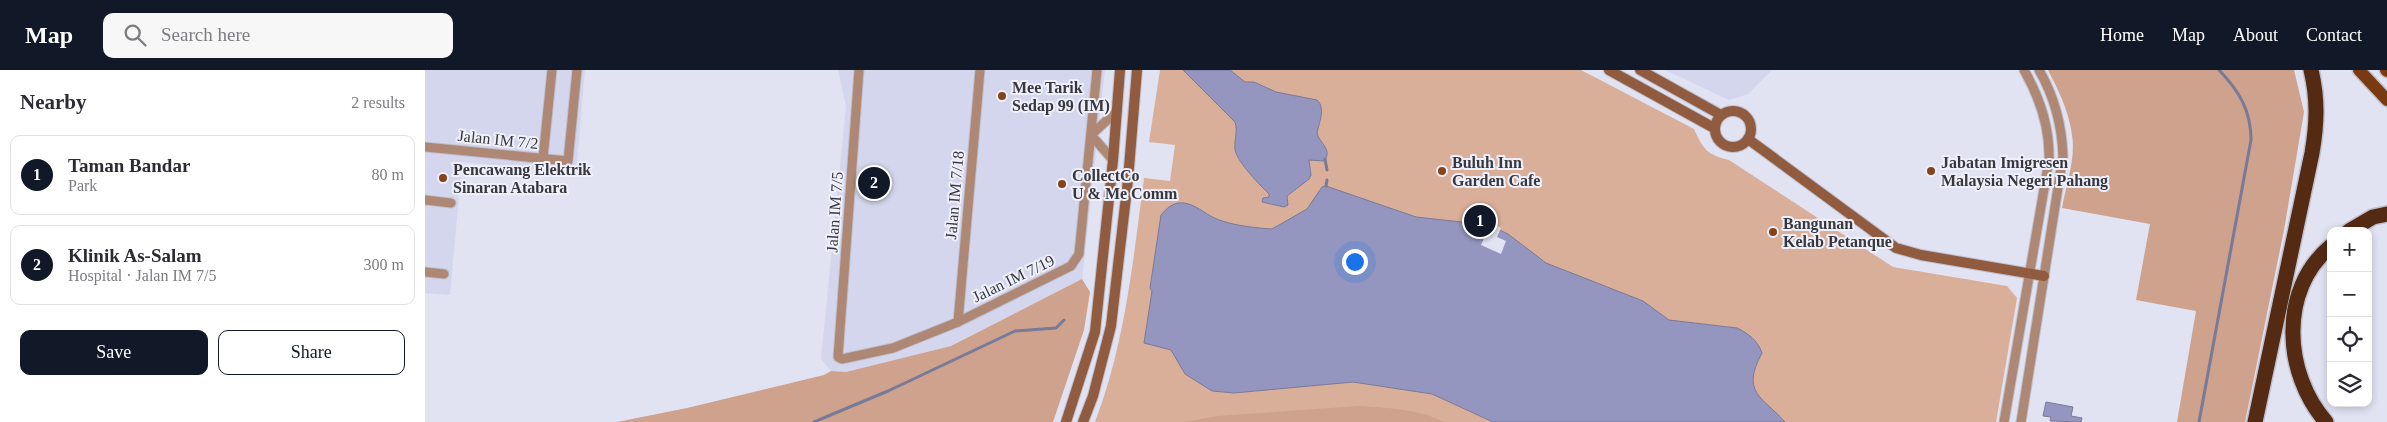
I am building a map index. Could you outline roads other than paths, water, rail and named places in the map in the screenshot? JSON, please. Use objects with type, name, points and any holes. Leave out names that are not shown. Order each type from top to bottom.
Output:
[{"type":"highway","points":[[2255,422],[2314,145],[2317,120],[2316,88],[2311,70]]},
{"type":"highway","points":[[2356,227],[2373,217],[2387,214]]},
{"type":"highway","points":[[2326,422],[2304,390],[2294,355],[2292,333],[2295,310],[2305,279],[2327,251]]},
{"type":"main road","points":[[2359,70],[2387,100]]},
{"type":"street","points":[[543,158],[552,70]]},
{"type":"street","name":"Jalan IM 7/2","points":[[425,146],[568,161],[577,70]]},
{"type":"street","name":"Jalan IM 7/5","points":[[838,357],[859,70]]},
{"type":"street","name":"Jalan IM 7/18","points":[[958,322],[980,70]]},
{"type":"street","name":"Jalan IM 7/19","points":[[838,357],[842,359],[893,348],[958,322],[1071,266],[1079,254],[1097,70]]},
{"type":"street","points":[[1066,422],[1093,338],[1113,160],[1120,70]]},
{"type":"street","points":[[1083,422],[1093,396],[1111,326],[1128,180],[1137,70]]},
{"type":"street","points":[[1609,70],[1714,128],[1717,138],[1725,145],[1740,145],[1748,139],[1750,124],[1745,115],[1730,111],[1721,115],[1714,128]]},
{"type":"street","points":[[1640,70],[1721,115]]},
{"type":"street","points":[[2004,422],[2028,274],[2048,171],[2049,149],[2041,105],[2024,70]]},
{"type":"street","points":[[2021,422],[2063,156],[2055,107],[2039,70]]},
{"type":"street","points":[[1113,160],[1091,134],[1117,111]]},
{"type":"street","points":[[1748,139],[1896,248],[1921,255],[2044,276]]},
{"type":"street","points":[[425,200],[451,203]]},
{"type":"street","points":[[425,272],[444,274]]},
{"type":"water","points":[[1183,70],[1230,70],[1245,82],[1254,82],[1276,92],[1317,100],[1320,103],[1321,116],[1317,133],[1327,150],[1327,154],[1324,161],[1309,160],[1311,175],[1309,179],[1287,196],[1288,205],[1284,207],[1262,202],[1263,198],[1269,197],[1269,194],[1250,174],[1237,155],[1235,150],[1235,122]]},
{"type":"water","points":[[1326,186],[1416,217],[1489,225],[1508,234],[1546,263],[1643,301],[1669,320],[1741,330],[1755,341],[1762,353],[1753,377],[1757,393],[1785,422],[1493,422],[1432,394],[1353,382],[1234,393],[1212,391],[1185,374],[1171,350],[1144,343],[1161,215],[1169,207],[1177,203],[1184,203],[1192,205],[1222,221],[1247,227],[1272,229],[1307,209],[1322,187]]},
{"type":"water","points":[[2046,402],[2073,407],[2071,416],[2082,418],[2081,422],[2050,421],[2051,417],[2043,416]]},
{"type":"waterway","points":[[2199,422],[2251,140],[2249,119],[2243,102],[2219,70]]},
{"type":"waterway","points":[[1325,159],[1327,170]]},
{"type":"waterway","points":[[1326,186],[1327,180]]},
{"type":"waterway","points":[[814,422],[888,391],[1015,331],[1056,328],[1064,320]]},
{"type":"place","name":"Mee Tarik Sedap 99 (IM)","points":[[1002,96]]},
{"type":"place","name":"Buluh Inn Garden Cafe","points":[[1442,171]]},
{"type":"place","name":"Jabatan Imigresen Malaysia Negeri Pahang","points":[[1931,171]]},
{"type":"place","name":"Pencawang Elektrik Sinaran Atabara","points":[[443,178]]},
{"type":"place","name":"Klinik As-Salam","points":[[874,183]]},
{"type":"place","name":"CollectCo U & Me Comm","points":[[1062,184]]},
{"type":"place","name":"Taman Bandar","points":[[1480,221]]},
{"type":"place","name":"Bangunan Kelab Petanque","points":[[1773,232]]}]
